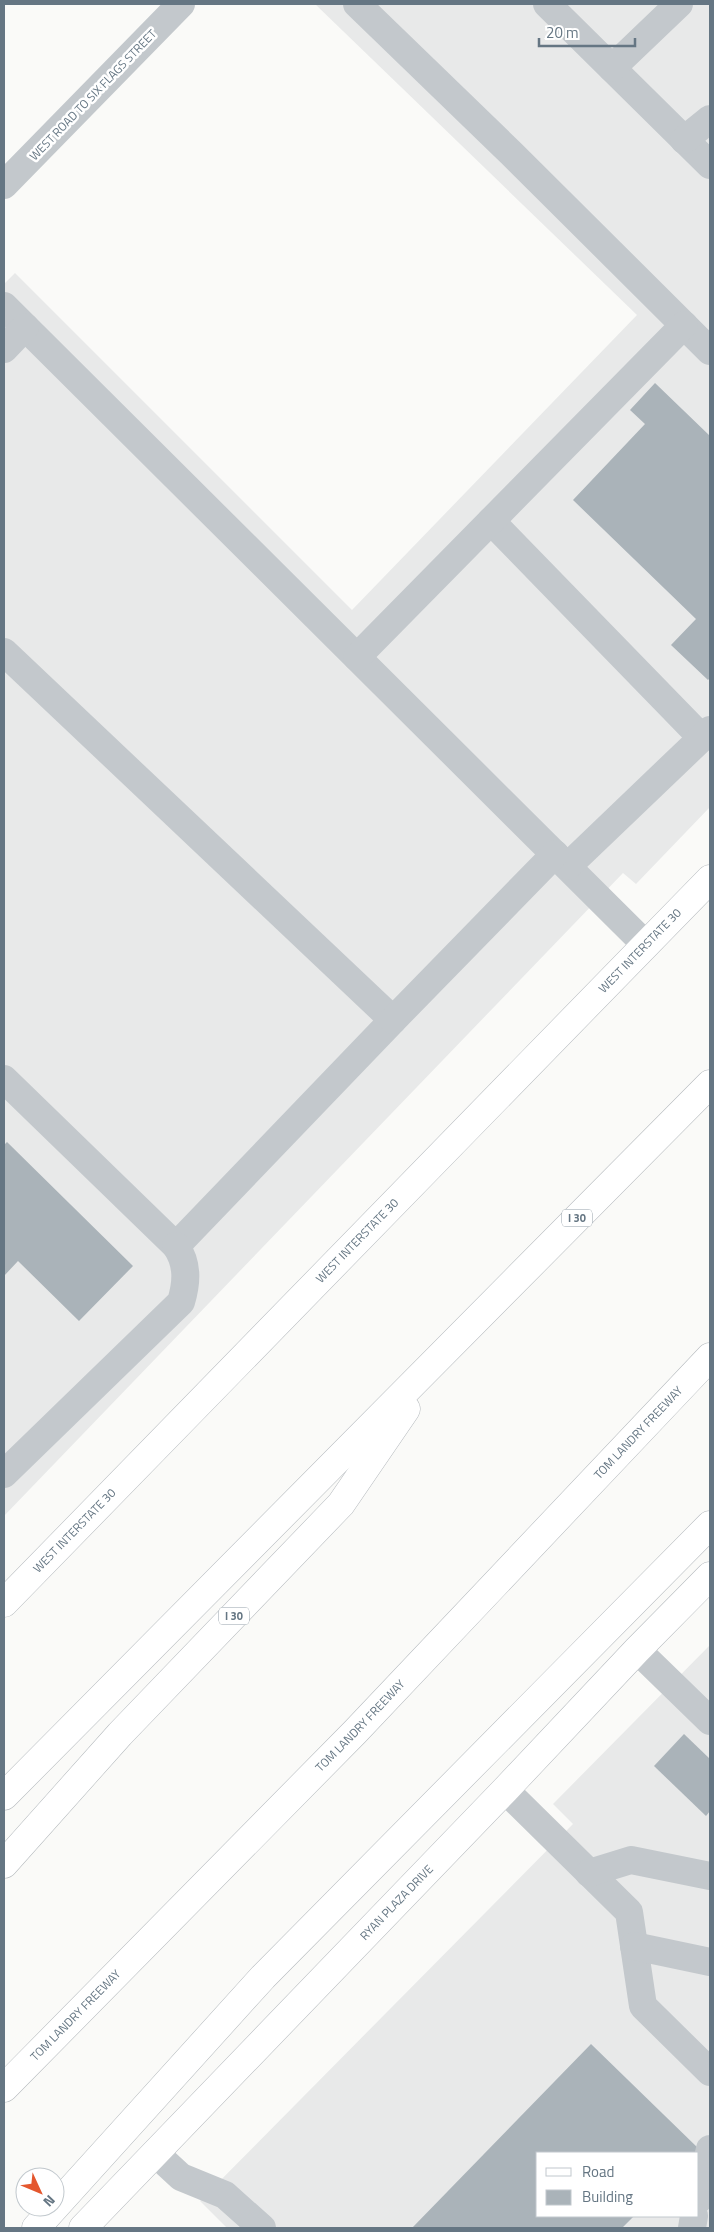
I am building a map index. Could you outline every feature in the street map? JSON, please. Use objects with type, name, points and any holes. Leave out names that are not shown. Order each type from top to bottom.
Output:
[{"type":"main road","name":"WEST INTERSTATE 30","points":[[4,1603],[710,879]]},
{"type":"main road","name":"I 30","points":[[4,1796],[710,1084]]},
{"type":"main road","name":"I 30","points":[[4,1864],[120,1734],[341,1504],[445,1352]]},
{"type":"main road","name":"TOM LANDRY FREEWAY","points":[[4,2088],[355,1732],[710,1357]]},
{"type":"main road","points":[[36,2228],[264,1976],[710,1525]]},
{"type":"main road","name":"RYAN PLAZA DRIVE","points":[[83,2228],[710,1576]]},
{"type":"main road","points":[[4,2094],[30,2062]]},
{"type":"street","name":"WEST ROAD TO SIX FLAGS STREET","points":[[4,186],[181,4]]},
{"type":"street","points":[[357,4],[512,154],[710,351]]},
{"type":"street","points":[[547,4],[710,165]]},
{"type":"street","points":[[612,68],[679,4]]},
{"type":"street","points":[[684,140],[710,119]]},
{"type":"street","points":[[4,306],[646,945]]},
{"type":"street","points":[[357,657],[684,325]]},
{"type":"street","points":[[4,349],[25,327]]},
{"type":"street","points":[[176,1246],[393,1020],[562,860],[706,734],[491,521]]},
{"type":"street","points":[[4,652],[393,1020]]},
{"type":"street","points":[[4,1079],[176,1246],[182,1254],[187,1282],[182,1302],[4,1474]]},
{"type":"street","points":[[637,1650],[710,1721]]},
{"type":"street","points":[[505,1790],[629,1912],[642,2006],[699,2050],[710,2072]]},
{"type":"street","points":[[589,1873],[632,1860],[710,1876]]},
{"type":"street","points":[[634,1946],[710,1962]]},
{"type":"street","points":[[699,2196],[710,2150]]},
{"type":"street","points":[[155,2152],[181,2176],[225,2195],[262,2228]]},
{"type":"shaded area","points":[[315,4],[710,4],[710,807],[636,884],[623,873],[4,1516],[4,284],[15,273],[352,610],[637,315]]},
{"type":"shaded area","points":[[710,1645],[710,2228],[227,2228],[200,2201],[573,1824],[553,1804]]},
{"type":"building","points":[[655,383],[710,436],[710,678],[708,680],[671,645],[696,619],[573,500],[645,424],[630,410]]},
{"type":"building","points":[[7,1142],[133,1266],[79,1321],[18,1261],[4,1276],[4,1145]]},
{"type":"building","points":[[684,1734],[710,1759],[710,1811],[706,1816],[654,1766]]},
{"type":"building","points":[[591,2044],[699,2149],[696,2152],[536,2152],[536,2217],[633,2217],[622,2228],[412,2228]]}]
